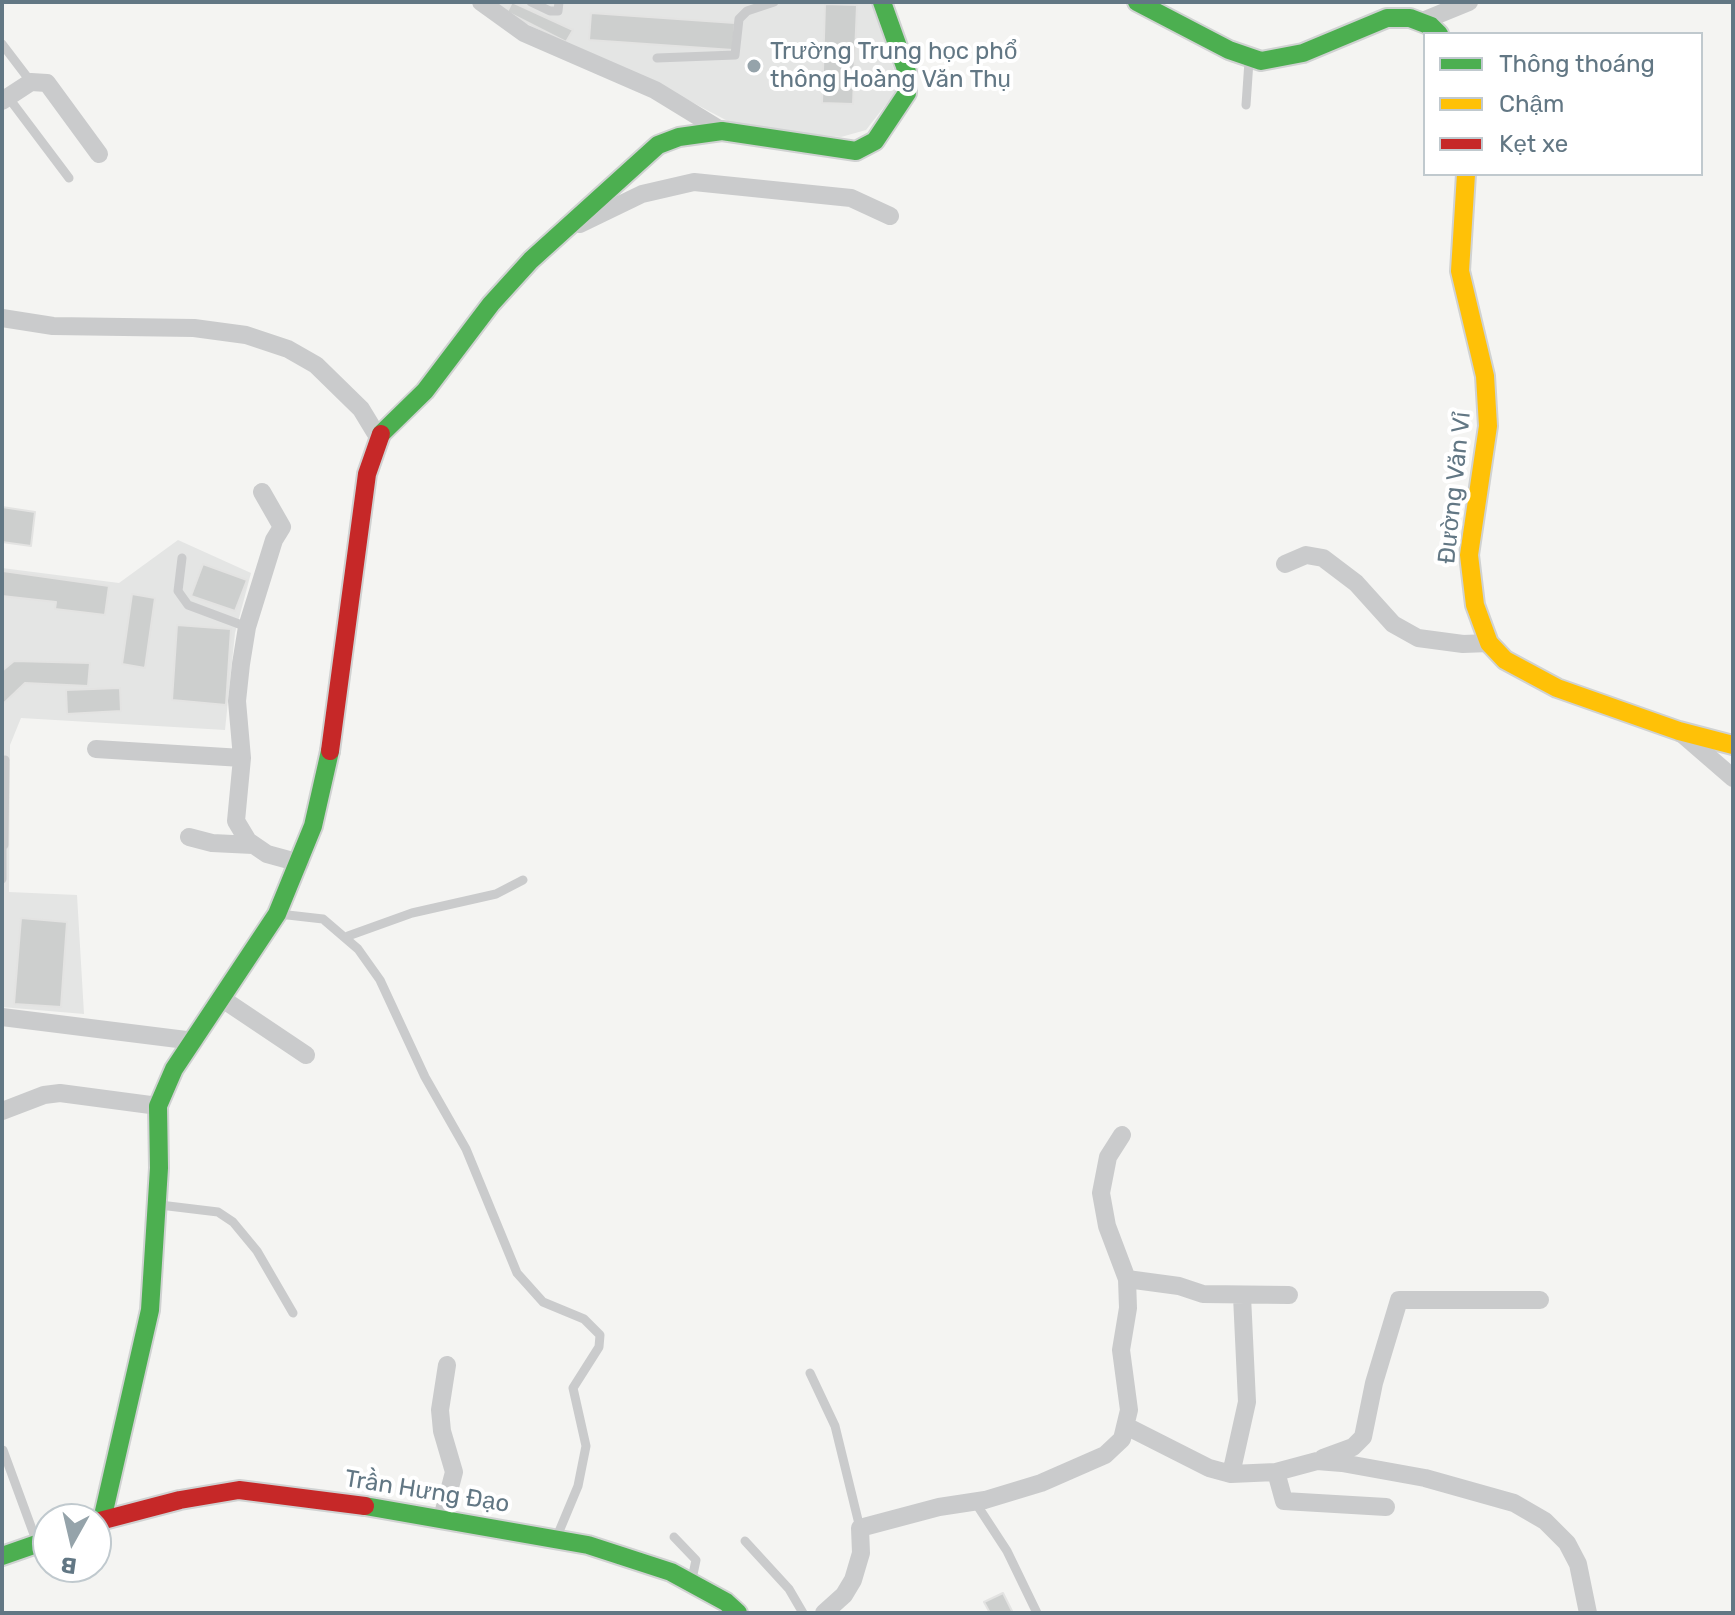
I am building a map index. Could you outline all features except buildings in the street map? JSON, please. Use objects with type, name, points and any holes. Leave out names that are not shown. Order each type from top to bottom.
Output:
[{"type":"street","points":[[481,2],[524,33],[655,90],[722,131]]},
{"type":"street","points":[[103,1503],[150,1310],[157,1205],[158,1106],[174,1069],[277,914],[300,863],[325,780],[367,474],[378,437],[425,391],[491,304],[531,260],[658,145],[679,137],[722,131],[856,151],[875,141],[907,93],[907,72],[882,2]]},
{"type":"street","points":[[1137,2],[1249,58],[1286,59],[1387,18],[1410,18],[1436,32]]},
{"type":"street","points":[[1420,22],[1469,2]]},
{"type":"street","points":[[5,99],[31,82],[47,83],[99,154]]},
{"type":"street","name":"Đường Văn Vỉ","points":[[1466,176],[1460,271],[1485,376],[1488,426],[1469,555],[1475,605],[1489,643]]},
{"type":"street","points":[[565,227],[601,215],[642,194],[694,182],[851,198],[890,216]]},
{"type":"street","points":[[2,318],[53,326],[194,328],[246,335],[288,349],[316,365],[361,409],[378,437]]},
{"type":"street","points":[[262,492],[282,527],[274,540],[247,627],[237,701],[242,758],[236,821],[240,832],[253,845],[267,854],[300,863]]},
{"type":"street","points":[[1285,564],[1306,555],[1323,558],[1356,583],[1393,624],[1418,638],[1463,644],[1489,643],[1505,660],[1557,688],[1679,731],[1733,745]]},
{"type":"street","points":[[1679,731],[1733,778]]},
{"type":"street","points":[[96,749],[242,758]]},
{"type":"street","points":[[189,837],[212,843],[253,845]]},
{"type":"street","points":[[221,998],[306,1055]]},
{"type":"street","points":[[2,1017],[194,1041]]},
{"type":"street","points":[[2,1111],[44,1095],[60,1093],[158,1106]]},
{"type":"street","points":[[824,1613],[844,1595],[853,1580],[861,1553],[860,1528],[975,1502],[1041,1483],[1105,1455],[1114,1449],[1128,1427],[1129,1394],[1121,1350],[1128,1308],[1127,1279],[1107,1226],[1101,1193],[1108,1157],[1122,1135]]},
{"type":"street","points":[[1127,1279],[1179,1286],[1203,1294],[1289,1295]]},
{"type":"street","points":[[1231,1474],[1247,1402],[1242,1296]]},
{"type":"street","points":[[1128,1427],[1209,1468],[1231,1474],[1276,1472],[1317,1461],[1353,1447],[1363,1437],[1376,1374],[1399,1300],[1540,1300]]},
{"type":"street","points":[[442,1518],[454,1472],[442,1431],[440,1410],[447,1365]]},
{"type":"street","points":[[1317,1461],[1366,1465],[1425,1478],[1488,1494],[1531,1511],[1567,1543],[1578,1564],[1588,1613]]},
{"type":"street","points":[[1276,1472],[1280,1498],[1284,1501],[1386,1507]]},
{"type":"street","name":"Trần Hưng Đạo","points":[[112,1518],[180,1500],[239,1490],[442,1518],[556,1537],[633,1558],[690,1582],[738,1613]]},
{"type":"street","points":[[2,1556],[32,1545]]},
{"type":"lane","points":[[531,2],[550,11],[558,11],[559,2]]},
{"type":"lane","points":[[657,58],[735,55],[739,19],[747,11],[774,2]]},
{"type":"lane","points":[[2,44],[31,82]]},
{"type":"lane","points":[[1246,105],[1249,58]]},
{"type":"lane","points":[[5,99],[69,178]]},
{"type":"lane","points":[[182,558],[178,591],[188,605],[247,627]]},
{"type":"lane","points":[[2,879],[5,760]]},
{"type":"lane","points":[[348,936],[412,913],[496,894],[523,880]]},
{"type":"lane","points":[[277,914],[323,919],[348,936],[380,980],[425,1077],[466,1149],[517,1273],[543,1302],[584,1319],[600,1335],[599,1347],[573,1388],[586,1446],[578,1486],[556,1537]]},
{"type":"lane","points":[[157,1205],[218,1212],[233,1222],[257,1251],[293,1313]]},
{"type":"lane","points":[[810,1373],[835,1426],[860,1528]]},
{"type":"lane","points":[[3,1450],[32,1516]]},
{"type":"lane","points":[[975,1502],[1007,1551],[1037,1613]]},
{"type":"lane","points":[[674,1537],[696,1560],[690,1582]]},
{"type":"lane","points":[[745,1541],[789,1589],[803,1613]]},
{"type":"shaded area","name":"Trường Trung học phổ thông Hoàng Văn Thụ","points":[[488,2],[872,2],[896,76],[895,93],[866,130],[841,137],[739,127],[669,90],[496,10]]},
{"type":"shaded area","points":[[178,540],[251,573],[235,633],[225,730],[21,718],[10,745],[9,892],[77,895],[84,1014],[2,1007],[2,568],[119,583]]},
{"type":"traffic: fast","points":[[381,434],[425,391],[491,304],[531,260],[658,145],[679,137],[722,131],[856,151],[875,141],[907,93],[907,72],[882,2]]},
{"type":"traffic: fast","points":[[1137,2],[1229,50],[1261,61],[1303,53],[1387,18],[1410,18],[1431,26],[1437,32]]},
{"type":"traffic: fast","points":[[106,1503],[150,1310],[159,1168],[158,1106],[174,1069],[277,914],[313,826],[330,751]]},
{"type":"traffic: fast","points":[[365,1506],[588,1545],[671,1572],[726,1602],[738,1613]]},
{"type":"traffic: fast","points":[[2,1556],[32,1546]]},
{"type":"traffic: slow","points":[[1466,176],[1460,271],[1485,376],[1488,426],[1469,555],[1475,605],[1489,643],[1505,660],[1557,688],[1679,731],[1733,745]]},
{"type":"traffic: jam","points":[[330,751],[367,474],[381,434]]},
{"type":"traffic: jam","points":[[112,1518],[180,1500],[239,1490],[365,1506]]},
{"type":"place","name":"Trường Trung học phổ thông Hoàng Văn Thụ","points":[[754,66]]}]
